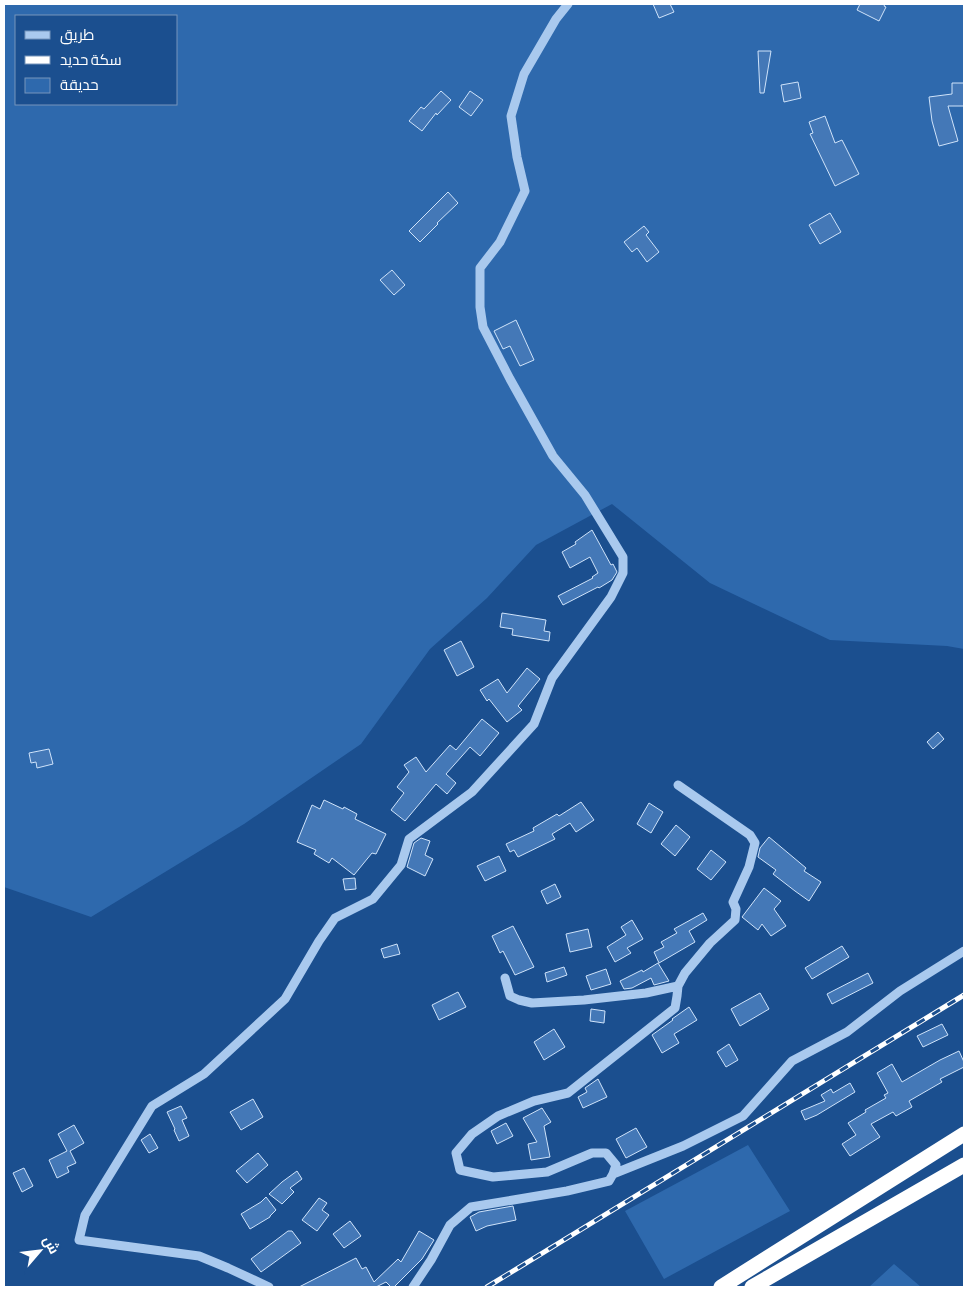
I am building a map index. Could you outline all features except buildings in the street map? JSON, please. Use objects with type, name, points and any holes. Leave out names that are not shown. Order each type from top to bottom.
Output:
[{"type":"highway","points":[[722,1287],[964,1134]]},
{"type":"highway","points":[[752,1287],[964,1165]]},
{"type":"street","points":[[269,1287],[199,1256],[79,1240],[85,1215],[152,1106],[204,1074],[285,999],[319,941],[335,918],[373,899],[401,865],[409,840],[472,792],[534,724],[552,678],[611,597],[623,573],[623,557],[585,494],[553,456],[510,379],[483,327],[480,307],[480,268],[500,242],[525,191],[517,157],[511,116],[524,74],[556,19],[568,4]]},
{"type":"street","points":[[413,1287],[431,1260],[450,1225],[471,1207],[608,1182],[613,1174],[616,1165],[606,1153],[592,1154],[547,1172],[493,1177],[460,1170],[456,1153],[472,1134],[498,1116],[534,1101],[568,1093],[675,1008],[678,986],[685,973],[710,943],[735,920],[736,909],[732,902],[750,867],[755,843],[750,834],[678,785]]},
{"type":"street","points":[[613,1174],[683,1146],[743,1116],[792,1061],[847,1032],[900,990],[964,951]]},
{"type":"street","points":[[505,978],[510,996],[532,1003],[637,994],[678,986]]},
{"type":"green space","points":[[4,4],[964,4],[964,649],[947,646],[830,640],[710,583],[612,504],[536,545],[487,598],[430,649],[361,744],[244,824],[91,917],[4,887]]},
{"type":"green space","points":[[748,1145],[790,1211],[664,1279],[625,1211]]},
{"type":"green space","points":[[894,1264],[921,1287],[869,1287]]},
{"type":"railway","points":[[487,1287],[964,995]]}]
